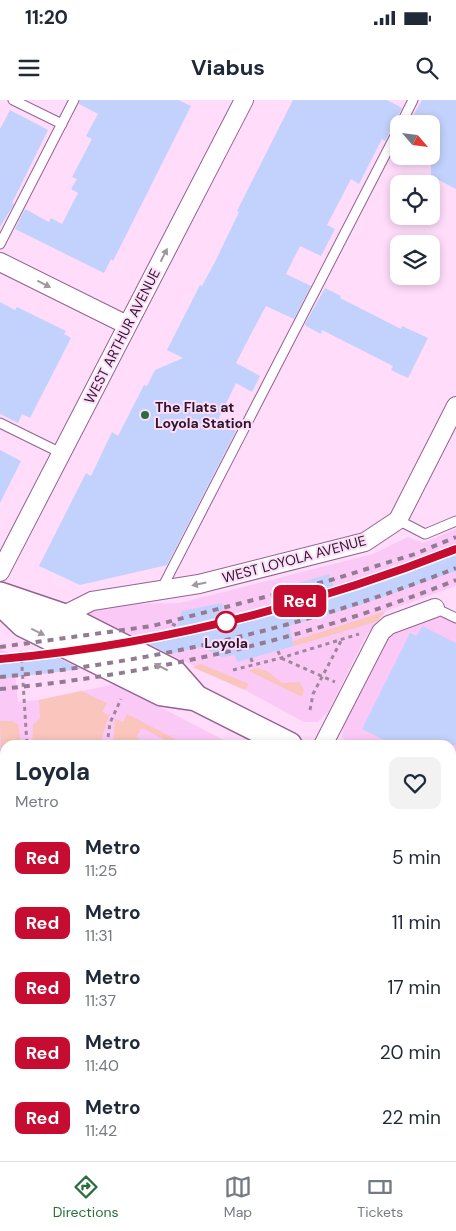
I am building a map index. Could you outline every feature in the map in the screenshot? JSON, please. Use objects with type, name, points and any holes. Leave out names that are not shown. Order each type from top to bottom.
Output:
[{"type":"main road","points":[[0,595],[62,616],[174,673],[196,698]]},
{"type":"main road","points":[[0,602],[23,624],[162,693],[196,698],[278,740]]},
{"type":"street","name":"WEST ARTHUR AVENUE","points":[[0,572],[244,100]]},
{"type":"street","points":[[0,262],[127,325]]},
{"type":"street","name":"WEST LOYOLA AVENUE","points":[[62,616],[92,601],[200,584],[365,542],[398,520],[456,406]]},
{"type":"street","points":[[326,740],[381,632],[389,625],[435,608]]},
{"type":"lane","points":[[13,100],[62,124]]},
{"type":"lane","points":[[0,244],[74,100]]},
{"type":"lane","points":[[406,115],[413,100]]},
{"type":"lane","points":[[161,590],[390,145]]},
{"type":"lane","points":[[0,423],[61,453]]},
{"type":"lane","points":[[398,520],[425,534],[456,521]]},
{"type":"lane","points":[[435,608],[456,618]]},
{"type":"path","points":[[172,624],[177,626]]},
{"type":"path","points":[[232,670],[281,658],[364,632]]},
{"type":"path","points":[[310,710],[313,694],[341,640]]},
{"type":"path","points":[[22,651],[27,740]]},
{"type":"path","points":[[278,651],[281,658],[338,683]]},
{"type":"path","points":[[251,658],[253,665]]},
{"type":"path","points":[[108,740],[110,722],[121,699]]},
{"type":"shaded area","points":[[456,529],[456,586],[386,611],[366,636],[328,712],[318,722],[304,722],[245,690],[87,615],[86,612],[121,604],[180,603],[373,554],[408,537],[423,543]]},
{"type":"shaded area","points":[[435,608],[456,618],[456,740],[345,740],[342,737],[343,727],[384,643],[391,634]]},
{"type":"shaded area","points":[[386,611],[376,622],[294,646],[293,641]]},
{"type":"shaded area","points":[[0,649],[13,654],[18,702],[39,700],[116,684],[223,740],[0,740]]},
{"type":"shaded area","points":[[201,664],[249,684],[245,690],[192,667]]},
{"type":"shaded area","points":[[255,668],[267,671],[282,683],[299,682],[304,689],[302,697],[249,671]]},
{"type":"shaded area","points":[[81,691],[107,703],[102,712],[109,715],[102,740],[32,740],[33,725],[40,718],[39,700]]},
{"type":"shaded area","points":[[127,714],[177,740],[165,740],[142,728],[136,737],[140,740],[113,740],[115,719],[123,722]]},
{"type":"shaded area","points":[[0,721],[12,721],[18,724],[20,740],[1,740]]},
{"type":"building","points":[[80,100],[178,100],[191,106],[113,261],[111,259],[104,273],[15,229],[25,209],[49,222],[51,218],[62,224],[78,193],[71,189],[77,179],[72,177],[92,139],[86,136],[98,114],[79,104]]},
{"type":"building","points":[[293,100],[387,100],[402,108],[398,115],[390,115],[390,131],[385,141],[382,139],[359,184],[351,179],[327,225],[335,229],[321,256],[300,246],[286,274],[311,286],[294,319],[266,306],[236,363],[260,376],[252,392],[236,383],[217,422],[236,431],[167,565],[80,585],[39,566],[86,473],[91,476],[112,432],[118,436],[144,385],[147,386],[155,370],[183,358],[167,350],[200,285],[202,286],[216,260],[239,212],[237,211]]},
{"type":"building","points":[[422,100],[456,100],[456,189],[440,181],[440,175],[431,175],[431,165],[440,165],[440,115],[413,115]]},
{"type":"building","points":[[10,110],[48,130],[12,203],[14,204],[0,227],[0,129]]},
{"type":"building","points":[[325,288],[341,296],[340,298],[401,329],[402,326],[428,338],[408,378],[391,370],[393,366],[322,330],[321,334],[306,326],[305,324]]},
{"type":"building","points":[[0,302],[15,310],[17,307],[66,331],[64,334],[71,338],[30,418],[22,414],[18,423],[0,414]]},
{"type":"building","points":[[0,450],[21,461],[0,503]]},
{"type":"building","points":[[456,547],[456,571],[354,607],[289,626],[294,646],[237,662],[235,655],[222,657],[201,647],[169,654],[137,638],[176,630],[182,611],[222,603],[225,618],[278,605],[275,590],[329,574],[335,590]]},
{"type":"building","points":[[422,626],[456,643],[456,740],[384,740],[362,729],[410,633],[417,636]]},
{"type":"building","points":[[46,652],[81,669],[0,679],[0,657]]},
{"type":"railway","points":[[0,647],[152,626],[331,580],[415,554],[456,537]]},
{"type":"railway","points":[[0,659],[117,644],[232,620],[346,589],[456,549]]},
{"type":"railway","points":[[0,677],[117,662],[232,639],[345,607],[401,589],[456,568]]},
{"type":"railway","points":[[0,689],[116,674],[232,651],[345,619],[401,601],[456,580]]},
{"type":"metro line","name":"Red","points":[[0,659],[154,637],[226,622],[376,579],[456,549]]},
{"type":"place","name":"The Flats at Loyola Station","points":[[145,415]]},
{"type":"place","name":"Loyola","points":[[226,622]]}]
